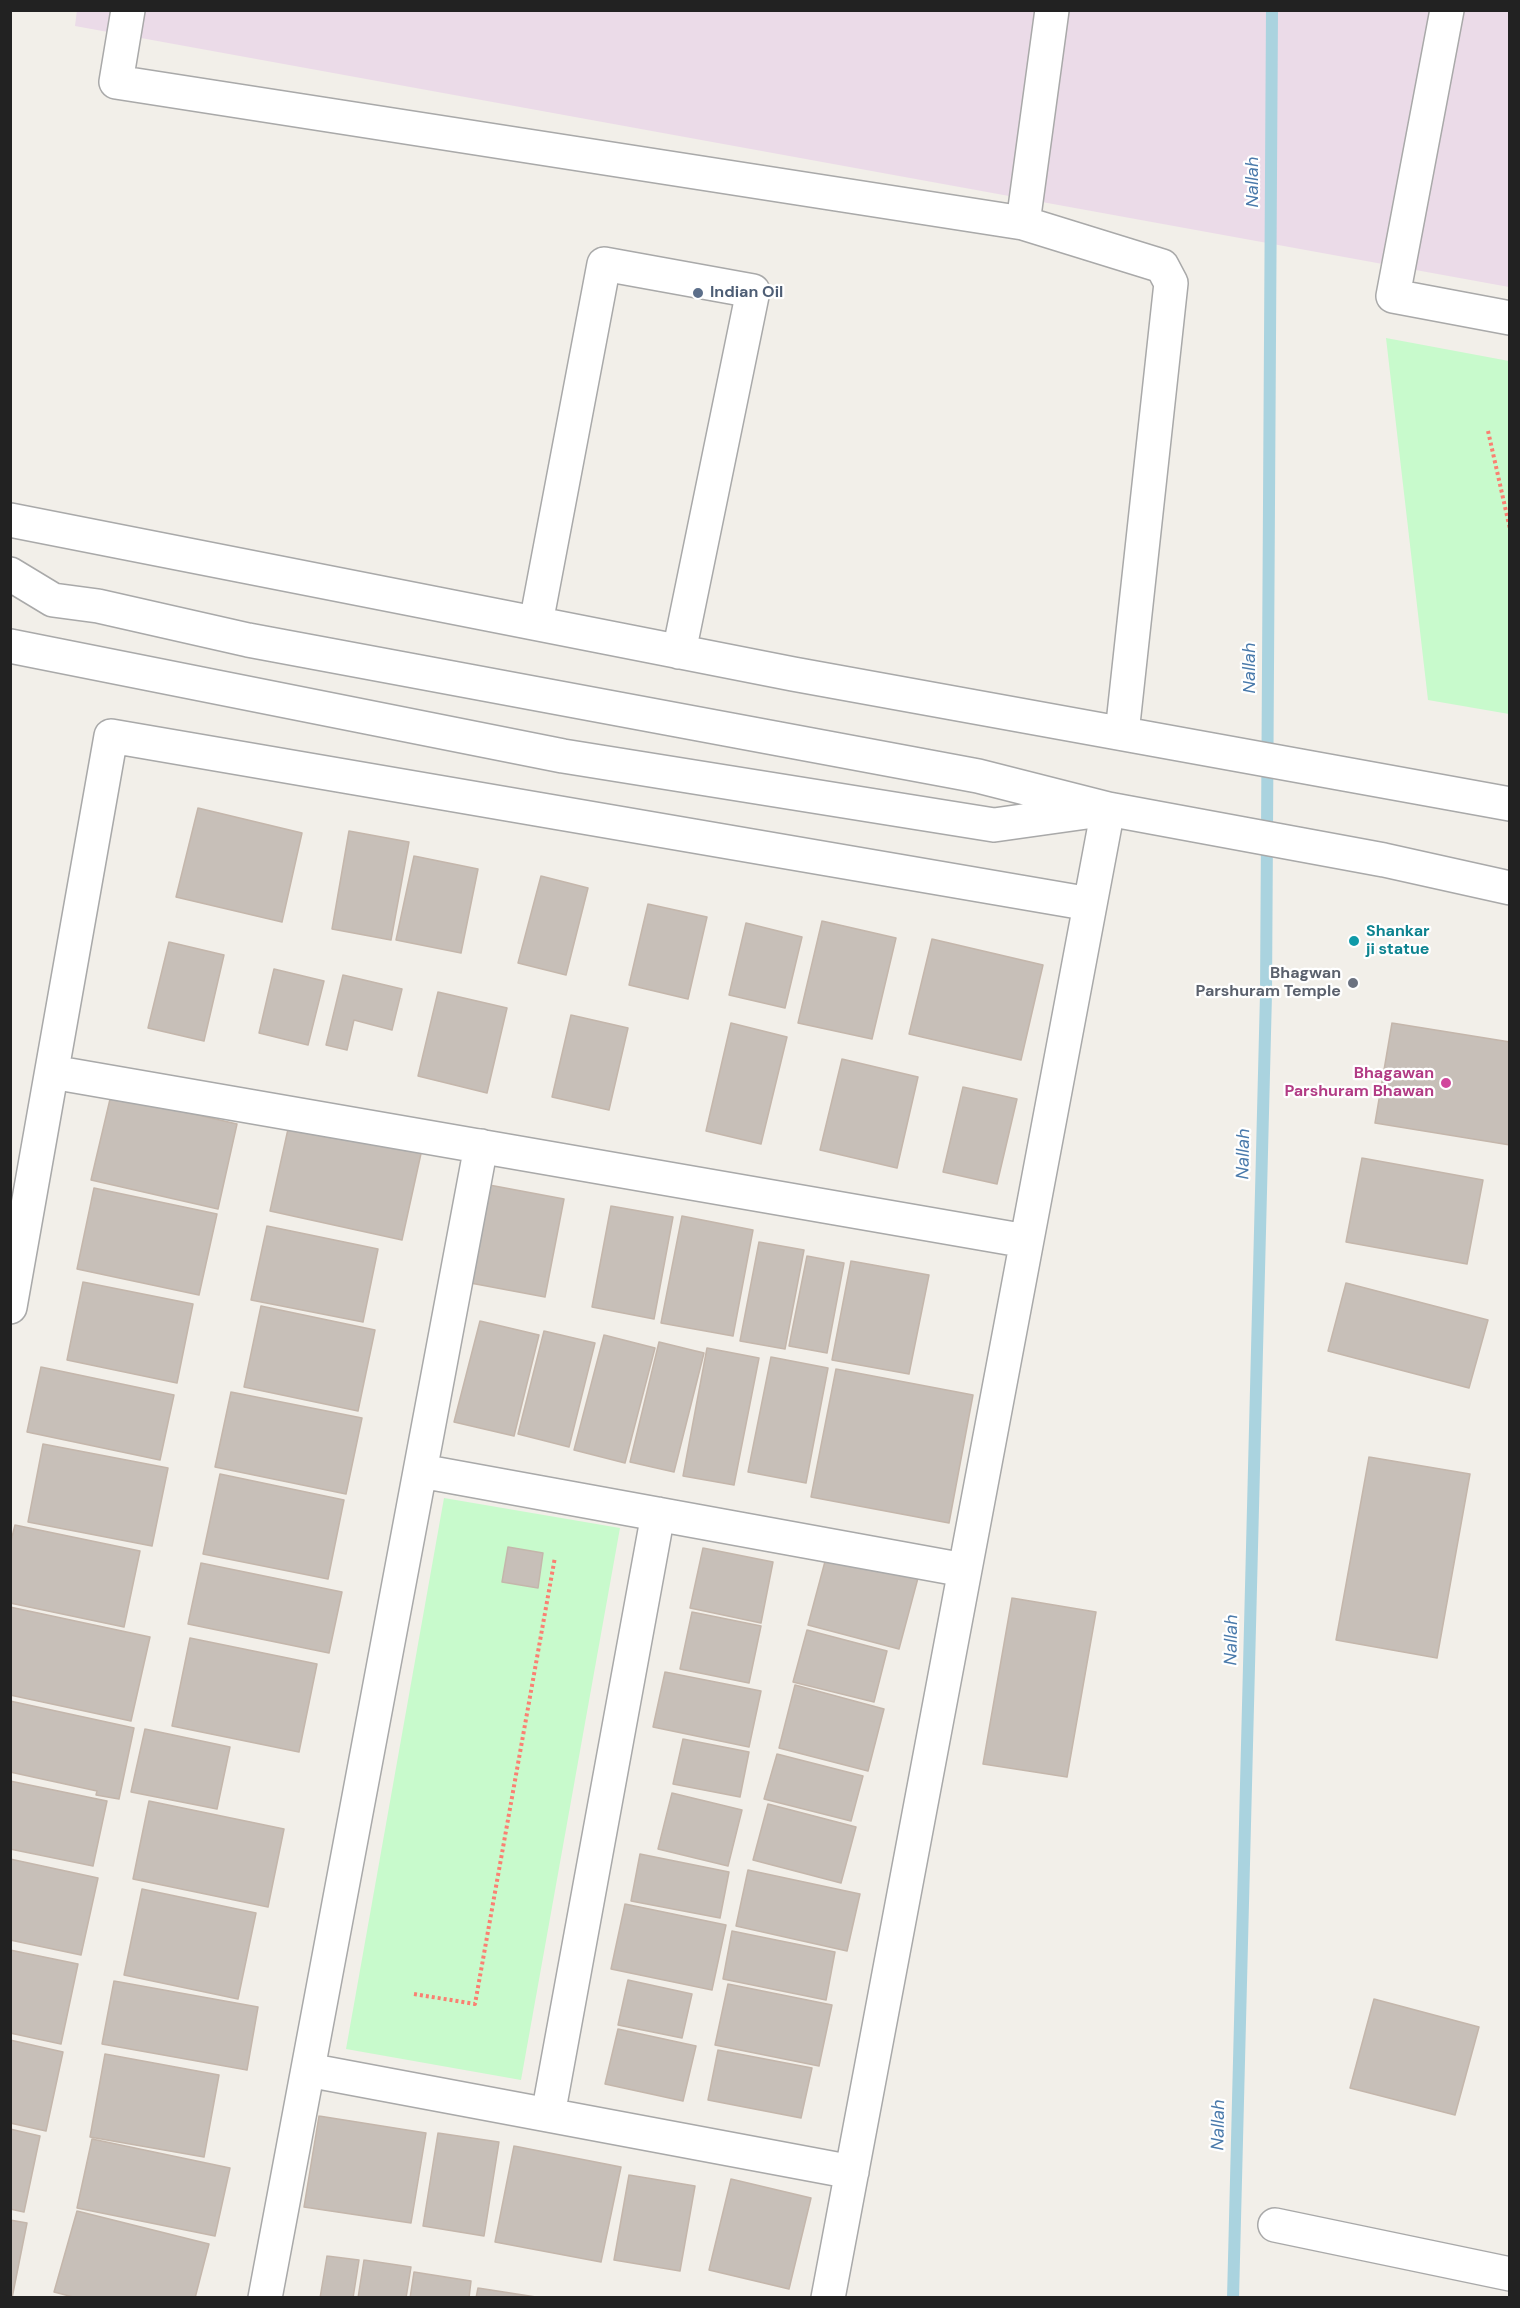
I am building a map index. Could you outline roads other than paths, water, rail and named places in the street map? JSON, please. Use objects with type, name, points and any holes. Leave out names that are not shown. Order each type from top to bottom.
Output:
[{"type":"street","points":[[128,10],[116,82],[1023,223],[1162,266],[1171,283],[1122,733]]},
{"type":"street","points":[[1023,223],[1052,10]]},
{"type":"street","points":[[1447,10],[1393,296],[1509,318]]},
{"type":"street","points":[[536,623],[604,264],[753,291],[679,652]]},
{"type":"street","points":[[10,520],[679,652],[1509,804]]},
{"type":"street","points":[[10,574],[53,600],[98,606],[260,642],[978,776],[1154,819],[1384,860],[1509,888]]},
{"type":"street","points":[[10,646],[563,756],[994,825],[1108,809]]},
{"type":"street","points":[[10,1307],[111,736],[1090,904]]},
{"type":"street","points":[[828,2298],[1108,809]]},
{"type":"street","points":[[52,1072],[1026,1241]]},
{"type":"street","points":[[265,2298],[481,1146]]},
{"type":"street","points":[[421,1471],[964,1570]]},
{"type":"street","points":[[548,2115],[658,1514]]},
{"type":"street","points":[[308,2070],[852,2172]]},
{"type":"street","points":[[1275,2225],[1509,2274]]},
{"type":"waterway","name":"Nallah","points":[[1233,2298],[1266,994],[1272,10]]},
{"type":"place","name":"Indian Oil","points":[[698,293]]},
{"type":"place","name":"Shankar ji statue","points":[[1354,941]]},
{"type":"place","name":"Bhagwan Parshuram Temple","points":[[1353,983]]},
{"type":"place","name":"Bhagawan Parshuram Bhawan","points":[[1446,1083]]}]
